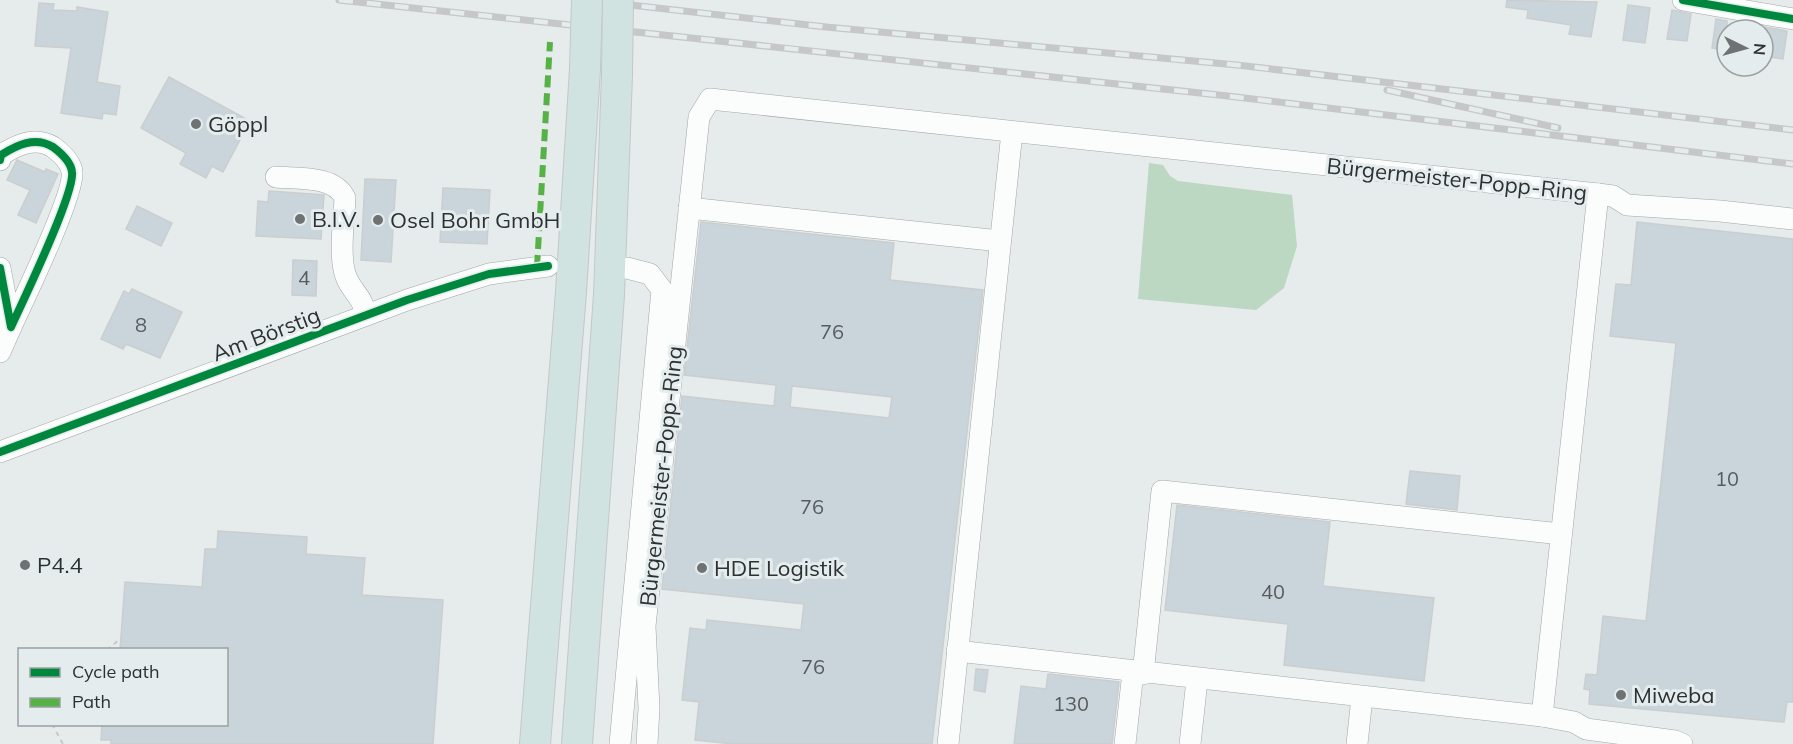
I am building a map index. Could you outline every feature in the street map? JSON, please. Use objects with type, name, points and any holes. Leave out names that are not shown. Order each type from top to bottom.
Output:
[{"type":"highway","points":[[535,744],[572,292],[587,0]]},
{"type":"highway","points":[[577,744],[609,295],[620,256],[618,0]]},
{"type":"street","points":[[1683,0],[1793,19]]},
{"type":"street","name":"Bürgermeister-Popp-Ring","points":[[647,744],[649,708],[645,626],[699,117],[710,99],[1598,194],[1542,716]]},
{"type":"street","points":[[948,744],[1012,132]]},
{"type":"street","points":[[0,160],[2,155],[17,145],[34,142],[51,146],[66,158],[72,173],[68,197],[0,352]]},
{"type":"street","points":[[276,177],[335,184],[341,190],[345,198],[343,265],[346,277],[362,299],[366,315]]},
{"type":"street","points":[[1598,194],[1613,196],[1627,205],[1720,211],[1793,219]]},
{"type":"street","points":[[689,208],[1000,241]]},
{"type":"street","points":[[620,256],[650,274],[662,290],[620,744]]},
{"type":"street","name":"Am Börstig","points":[[0,453],[366,315],[489,274],[548,266]]},
{"type":"street","points":[[0,268],[11,327]]},
{"type":"street","points":[[1125,744],[1138,673],[1162,491],[1561,534]]},
{"type":"street","points":[[957,651],[1197,680],[1542,716],[1574,722],[1586,729],[1675,741],[1682,744]]},
{"type":"street","points":[[1190,744],[1197,680]]},
{"type":"street","points":[[1357,744],[1362,697]]},
{"type":"path","points":[[109,648],[121,638]]},
{"type":"path","points":[[53,726],[63,744]]},
{"type":"green space","points":[[1149,163],[1163,165],[1170,176],[1178,181],[1292,195],[1297,246],[1284,288],[1256,310],[1138,299]]},
{"type":"building","points":[[1507,0],[1597,2],[1591,37],[1569,34],[1571,25],[1527,18],[1528,10],[1506,7]]},
{"type":"building","points":[[39,3],[54,4],[53,10],[77,11],[77,7],[108,12],[97,82],[120,86],[116,115],[103,113],[102,119],[61,113],[71,48],[35,46]]},
{"type":"building","points":[[1628,5],[1650,8],[1645,43],[1623,40]]},
{"type":"building","points":[[1672,10],[1691,14],[1687,41],[1667,39]]},
{"type":"building","points":[[1715,26],[1715,48],[1712,48]]},
{"type":"building","points":[[1775,29],[1787,31],[1783,59],[1775,58]]},
{"type":"building","name":"Göppl","points":[[169,77],[250,121],[223,172],[212,166],[206,178],[180,164],[186,153],[141,128]]},
{"type":"building","points":[[17,160],[45,172],[46,169],[58,174],[36,223],[18,215],[30,190],[7,180]]},
{"type":"building","name":"Osel Bohr GmbH","points":[[365,179],[396,180],[391,262],[361,260]]},
{"type":"building","points":[[443,188],[490,190],[487,244],[440,242]]},
{"type":"building","points":[[269,191],[324,195],[321,239],[256,236],[258,201],[268,202]]},
{"type":"building","points":[[137,206],[172,223],[161,246],[126,229]]},
{"type":"building","points":[[701,222],[894,243],[890,280],[983,290],[932,744],[733,744],[695,740],[699,702],[682,700],[690,628],[706,630],[707,620],[801,630],[804,604],[662,589],[682,396],[774,406],[776,385],[684,375]],"holes":[[[792,386],[892,397],[889,418],[790,407]]]},
{"type":"building","points":[[1637,222],[1793,239],[1793,702],[1787,702],[1784,722],[1589,704],[1590,690],[1584,689],[1586,674],[1597,675],[1603,616],[1646,621],[1676,343],[1610,336],[1616,284],[1631,285]]},
{"type":"building","points":[[293,260],[317,261],[316,296],[292,295]]},
{"type":"building","points":[[132,289],[182,312],[160,358],[126,344],[123,349],[101,339],[124,291],[129,294]]},
{"type":"building","points":[[1410,471],[1460,476],[1457,510],[1406,504]]},
{"type":"building","points":[[1177,505],[1330,522],[1323,586],[1434,598],[1424,681],[1284,665],[1288,624],[1165,610]]},
{"type":"building","points":[[218,531],[307,537],[306,554],[365,558],[362,595],[443,600],[433,744],[111,744],[111,740],[101,740],[102,726],[228,726],[228,648],[120,648],[125,582],[202,587],[205,549],[217,549]]},
{"type":"building","points":[[976,669],[988,670],[985,692],[974,690]]},
{"type":"building","points":[[1048,674],[1119,682],[1112,744],[1014,744],[1021,686],[1046,689]]},
{"type":"railway","points":[[339,0],[1228,96],[1793,164]]},
{"type":"railway","points":[[586,0],[826,27],[1237,65],[1793,130]]},
{"type":"railway","points":[[1387,90],[1558,128]]},
{"type":"marked path","points":[[537,267],[550,42]]},
{"type":"cycle path","points":[[1683,0],[1793,19]]},
{"type":"cycle path","points":[[0,160],[1,155],[13,148],[26,143],[40,142],[59,152],[68,161],[72,172],[71,184],[57,223],[11,327],[0,268]]},
{"type":"cycle path","points":[[0,452],[407,300],[489,274],[548,266]]},
{"type":"place","name":"Göppl","points":[[196,124]]},
{"type":"place","name":"B.I.V.","points":[[300,219]]},
{"type":"place","name":"Osel Bohr GmbH","points":[[378,220]]},
{"type":"place","name":"P4.4","points":[[25,565]]},
{"type":"place","name":"HDE Logistik","points":[[702,568]]},
{"type":"place","name":"Miweba","points":[[1621,695]]}]
